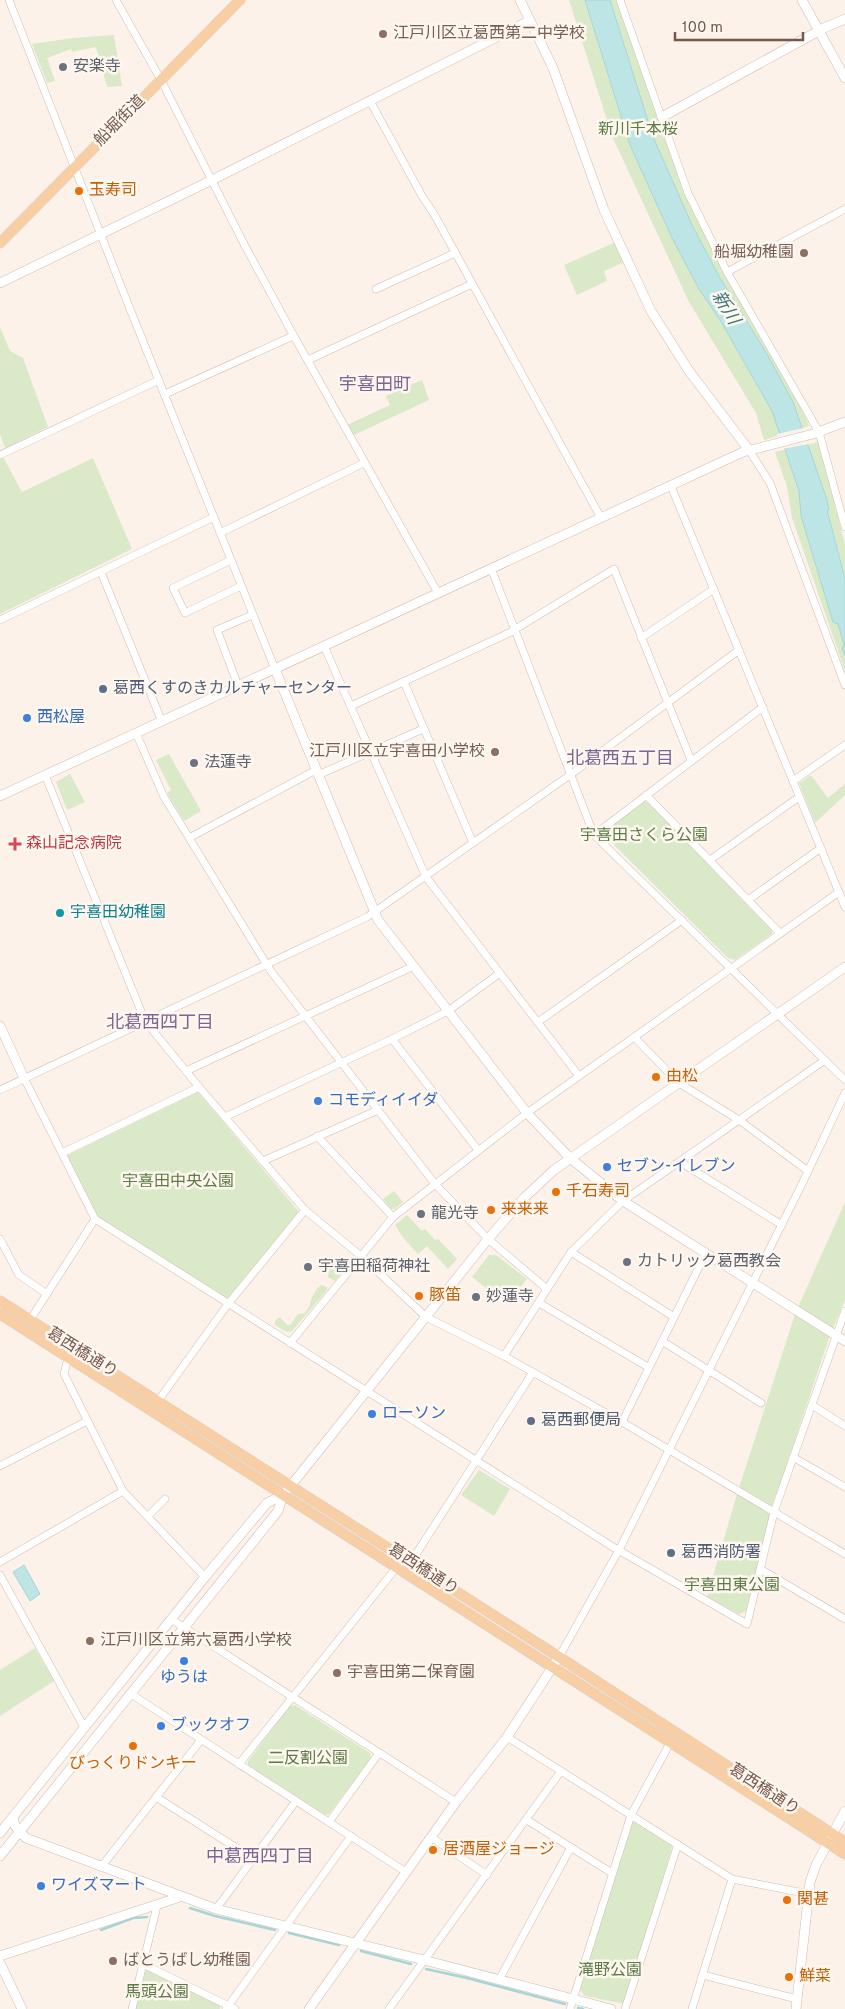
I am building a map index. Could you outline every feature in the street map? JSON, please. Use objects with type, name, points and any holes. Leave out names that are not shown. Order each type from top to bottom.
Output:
[{"type":"main road","name":"船堀街道","points":[[0,243],[240,0]]},
{"type":"main road","name":"葛西橋通り","points":[[0,1301],[559,1657],[830,1838],[845,1854]]},
{"type":"main road","name":"葛西橋通り","points":[[0,1314],[670,1743],[830,1838],[845,1842]]},
{"type":"street","points":[[9,0],[252,615],[374,913],[527,1113],[570,1158],[623,1201],[845,1341]]},
{"type":"street","points":[[116,0],[161,80],[242,242],[293,336],[438,593]]},
{"type":"street","points":[[520,0],[553,68],[604,210],[651,311],[689,371],[748,450],[770,483],[845,685]]},
{"type":"street","points":[[620,0],[688,193],[728,272],[816,433],[845,528]]},
{"type":"street","points":[[802,0],[845,78]]},
{"type":"street","points":[[662,117],[819,31],[845,19]]},
{"type":"street","points":[[0,283],[212,180],[529,21]]},
{"type":"street","points":[[370,101],[601,518]]},
{"type":"street","points":[[728,272],[845,209]]},
{"type":"street","points":[[376,288],[455,253]]},
{"type":"street","points":[[308,360],[472,284]]},
{"type":"street","points":[[165,394],[293,336]]},
{"type":"street","points":[[0,455],[159,380]]},
{"type":"street","points":[[0,796],[748,450],[816,433],[845,422]]},
{"type":"street","points":[[816,433],[845,429]]},
{"type":"street","points":[[220,533],[364,463]]},
{"type":"street","points":[[671,486],[845,907]]},
{"type":"street","points":[[0,620],[214,517]]},
{"type":"street","points":[[231,560],[173,588],[185,613],[241,586]]},
{"type":"street","points":[[491,568],[594,834],[845,1080]]},
{"type":"street","points":[[351,706],[515,629],[614,569],[691,760]]},
{"type":"street","points":[[101,572],[162,722]]},
{"type":"street","points":[[641,638],[714,589]]},
{"type":"street","points":[[236,680],[217,630],[252,615]]},
{"type":"street","points":[[324,646],[426,877],[579,1076]]},
{"type":"street","points":[[0,1090],[374,913],[570,775],[739,650]]},
{"type":"street","points":[[404,682],[473,844]]},
{"type":"street","points":[[594,834],[763,707]]},
{"type":"street","points":[[189,838],[317,772],[372,752],[423,729]]},
{"type":"street","points":[[136,733],[164,797],[266,965],[343,1062],[435,1184],[488,1240],[547,1289]]},
{"type":"street","points":[[793,781],[845,745]]},
{"type":"street","points":[[45,775],[145,1021],[199,1088],[305,1210],[361,1256],[426,1317],[504,1356],[622,1422],[845,1554]]},
{"type":"street","points":[[646,795],[780,933]]},
{"type":"street","points":[[710,860],[800,797]]},
{"type":"street","points":[[748,900],[821,848]]},
{"type":"street","points":[[290,1343],[393,1217],[527,1113],[839,892]]},
{"type":"street","points":[[538,1022],[682,920]]},
{"type":"street","points":[[186,1071],[414,966]]},
{"type":"street","points":[[0,1856],[278,1511],[283,1495],[366,1390],[524,1198],[570,1158],[845,967]]},
{"type":"street","points":[[225,1117],[392,1040],[448,1011],[500,973]]},
{"type":"street","points":[[0,1026],[95,1220],[619,1550],[747,1624],[762,1570],[774,1512],[845,1311]]},
{"type":"street","points":[[634,1037],[679,1083],[739,1120],[808,1171]]},
{"type":"street","points":[[392,1040],[478,1150]]},
{"type":"street","points":[[504,1356],[571,1252],[623,1201],[825,1060]]},
{"type":"street","points":[[62,1153],[199,1088]]},
{"type":"street","points":[[309,2009],[456,1802],[507,1737],[559,1657],[619,1550],[782,1225],[845,1093]]},
{"type":"street","points":[[263,1161],[378,1110]]},
{"type":"street","points":[[317,1136],[393,1217]]},
{"type":"street","points":[[680,1162],[782,1225]]},
{"type":"street","points":[[158,1401],[228,1304],[305,1210]]},
{"type":"street","points":[[30,1320],[95,1220]]},
{"type":"street","points":[[0,1238],[19,1275],[47,1294]]},
{"type":"street","points":[[571,1252],[674,1317]]},
{"type":"street","points":[[622,1422],[706,1253]]},
{"type":"street","points":[[538,1303],[648,1367]]},
{"type":"street","points":[[662,1341],[761,1403]]},
{"type":"street","points":[[68,1358],[64,1374],[123,1491],[205,1577]]},
{"type":"street","points":[[411,1562],[533,1372]]},
{"type":"street","points":[[812,1405],[845,1426]]},
{"type":"street","points":[[0,1466],[88,1421]]},
{"type":"street","points":[[793,1456],[845,1487]]},
{"type":"street","points":[[0,1562],[123,1491]]},
{"type":"street","points":[[0,1832],[205,1577],[267,1503],[283,1495]]},
{"type":"street","points":[[148,1516],[166,1499]]},
{"type":"street","points":[[240,1764],[396,1568]]},
{"type":"street","points":[[762,1570],[845,1619]]},
{"type":"street","points":[[0,1575],[84,1727]]},
{"type":"street","points":[[171,1619],[456,1802]]},
{"type":"street","points":[[131,1694],[406,1872]]},
{"type":"street","points":[[507,1737],[732,1879],[808,1894]]},
{"type":"street","points":[[101,1867],[201,1740]]},
{"type":"street","points":[[570,2009],[630,1815],[670,1743]]},
{"type":"street","points":[[329,1822],[379,1753]]},
{"type":"street","points":[[391,2009],[424,1960],[561,1771]]},
{"type":"street","points":[[156,1797],[254,1859]]},
{"type":"street","points":[[216,1909],[296,1801]]},
{"type":"street","points":[[796,2009],[808,1894],[816,1865],[845,1812]]},
{"type":"street","points":[[13,1817],[15,1826],[26,1838],[216,1909],[424,1960],[611,2009]]},
{"type":"street","points":[[527,1820],[612,1873]]},
{"type":"street","points":[[143,1964],[229,2008],[351,1836]]},
{"type":"street","points":[[431,1838],[487,1875]]},
{"type":"street","points":[[626,2009],[678,1844]]},
{"type":"street","points":[[498,1980],[571,1847]]},
{"type":"street","points":[[692,2009],[732,1879]]},
{"type":"street","points":[[0,1956],[180,1897]]},
{"type":"street","points":[[132,2009],[156,1906]]},
{"type":"street","points":[[0,1963],[22,2009]]},
{"type":"street","points":[[703,1975],[797,1999]]},
{"type":"green space","name":"新川千本桜","points":[[569,0],[620,0],[688,193],[799,401],[809,426],[764,440],[756,413],[689,302],[612,136]]},
{"type":"green space","points":[[114,35],[122,86],[107,87],[96,47],[72,52],[71,49],[47,58],[55,81],[47,83],[32,44],[73,38]]},
{"type":"green space","points":[[618,241],[627,261],[604,271],[607,281],[577,295],[564,265]]},
{"type":"green space","points":[[0,327],[10,351],[23,358],[48,427],[5,448],[0,434]]},
{"type":"green space","points":[[422,380],[429,400],[354,435],[347,425],[390,405],[386,396]]},
{"type":"green space","points":[[818,442],[845,544],[845,671],[792,518],[787,487],[775,452]]},
{"type":"green space","points":[[3,457],[22,492],[93,458],[132,549],[0,614],[0,459]]},
{"type":"green space","points":[[169,754],[201,811],[184,821],[167,793],[171,790],[156,760]]},
{"type":"green space","points":[[70,774],[85,802],[67,810],[56,782]]},
{"type":"green space","points":[[811,775],[828,798],[845,784],[845,795],[815,823],[799,783]]},
{"type":"green space","name":"宇喜田さくら公園","points":[[644,801],[649,803],[772,931],[772,934],[735,960],[728,958],[602,833]]},
{"type":"green space","name":"宇喜田中央公園","points":[[198,1092],[299,1212],[227,1299],[97,1216],[66,1156]]},
{"type":"green space","points":[[394,1191],[403,1202],[395,1209],[391,1209],[383,1199]]},
{"type":"green space","name":"宇喜田東公園","points":[[845,1202],[845,1300],[829,1338],[772,1509],[747,1611],[739,1614],[707,1597],[737,1494],[795,1314]]},
{"type":"green space","points":[[407,1215],[422,1231],[425,1229],[435,1240],[438,1239],[457,1259],[448,1269],[427,1246],[418,1254],[405,1240],[395,1225]]},
{"type":"green space","points":[[489,1255],[496,1255],[527,1279],[509,1301],[500,1299],[472,1277]]},
{"type":"green space","points":[[326,1257],[342,1269],[342,1272],[335,1281],[328,1277],[330,1266],[326,1264]]},
{"type":"green space","points":[[321,1285],[327,1287],[327,1290],[292,1331],[287,1332],[275,1325],[275,1321],[280,1317],[287,1325],[290,1325],[298,1314],[305,1313],[311,1299]]},
{"type":"green space","points":[[479,1470],[510,1489],[494,1516],[461,1495]]},
{"type":"green space","points":[[35,1648],[54,1681],[0,1716],[0,1670]]},
{"type":"green space","name":"二反割公園","points":[[295,1705],[370,1753],[371,1758],[329,1814],[325,1815],[248,1765],[248,1761],[290,1706]]},
{"type":"green space","name":"滝野公園","points":[[636,1822],[671,1843],[672,1848],[625,2004],[585,1996],[580,1990],[630,1824]]},
{"type":"green space","name":"馬頭公園","points":[[148,1970],[220,2005],[220,2009],[135,2009],[145,1971]]},
{"type":"water","name":"新川","points":[[585,0],[610,0],[653,137],[693,227],[720,278],[767,354],[793,402],[827,500],[829,510],[827,510],[845,579],[845,656],[838,624],[833,622],[801,516],[799,491],[772,411],[720,320],[699,289],[673,240],[630,145]]},
{"type":"water","points":[[24,1565],[40,1594],[30,1601],[13,1572]]},
{"type":"pier","points":[[804,428],[809,444],[782,449],[777,434]]},
{"type":"waterway","points":[[190,1908],[275,1930]]},
{"type":"waterway","points":[[101,1930],[133,1918],[147,1917]]},
{"type":"waterway","points":[[289,1933],[339,1945]]},
{"type":"waterway","points":[[361,1951],[411,1964]]},
{"type":"waterway","points":[[426,1969],[565,2004]]},
{"type":"waterway","points":[[578,2008],[583,2009]]},
{"type":"place","name":"江戸川区立葛西第二中学校","points":[[383,34]]},
{"type":"place","name":"安楽寺","points":[[63,67]]},
{"type":"place","name":"玉寿司","points":[[79,191]]},
{"type":"place","name":"船堀幼稚園","points":[[804,253]]},
{"type":"place","name":"葛西くすのきカルチャーセンター","points":[[103,689]]},
{"type":"place","name":"西松屋","points":[[27,718]]},
{"type":"place","name":"江戸川区立宇喜田小学校","points":[[495,752]]},
{"type":"place","name":"法蓮寺","points":[[194,763]]},
{"type":"place","name":"森山記念病院","points":[[15,844]]},
{"type":"place","name":"宇喜田幼稚園","points":[[60,913]]},
{"type":"place","name":"由松","points":[[656,1077]]},
{"type":"place","name":"コモディイイダ","points":[[318,1101]]},
{"type":"place","name":"セブン-イレブン","points":[[607,1167]]},
{"type":"place","name":"千石寿司","points":[[556,1192]]},
{"type":"place","name":"来来来","points":[[491,1210]]},
{"type":"place","name":"龍光寺","points":[[421,1214]]},
{"type":"place","name":"カトリック葛西教会","points":[[627,1262]]},
{"type":"place","name":"宇喜田稲荷神社","points":[[308,1267]]},
{"type":"place","name":"豚笛","points":[[419,1296]]},
{"type":"place","name":"妙蓮寺","points":[[476,1297]]},
{"type":"place","name":"ローソン","points":[[372,1414]]},
{"type":"place","name":"葛西郵便局","points":[[531,1421]]},
{"type":"place","name":"葛西消防署","points":[[671,1553]]},
{"type":"place","name":"江戸川区立第六葛西小学校","points":[[90,1641]]},
{"type":"place","name":"ゆうは","points":[[184,1661]]},
{"type":"place","name":"宇喜田第二保育園","points":[[337,1673]]},
{"type":"place","name":"ブックオフ","points":[[161,1726]]},
{"type":"place","name":"びっくりドンキー","points":[[133,1746]]},
{"type":"place","name":"居酒屋ジョージ","points":[[433,1850]]},
{"type":"place","name":"ワイズマート","points":[[41,1886]]},
{"type":"place","name":"関甚","points":[[787,1900]]},
{"type":"place","name":"ばとうばし幼稚園","points":[[113,1961]]},
{"type":"place","name":"鮮菜","points":[[789,1977]]},
{"type":"district","name":"宇喜田町","points":[[375,385]]},
{"type":"district","name":"北葛西五丁目","points":[[620,759]]},
{"type":"district","name":"北葛西四丁目","points":[[160,1023]]},
{"type":"district","name":"中葛西四丁目","points":[[260,1857]]}]
